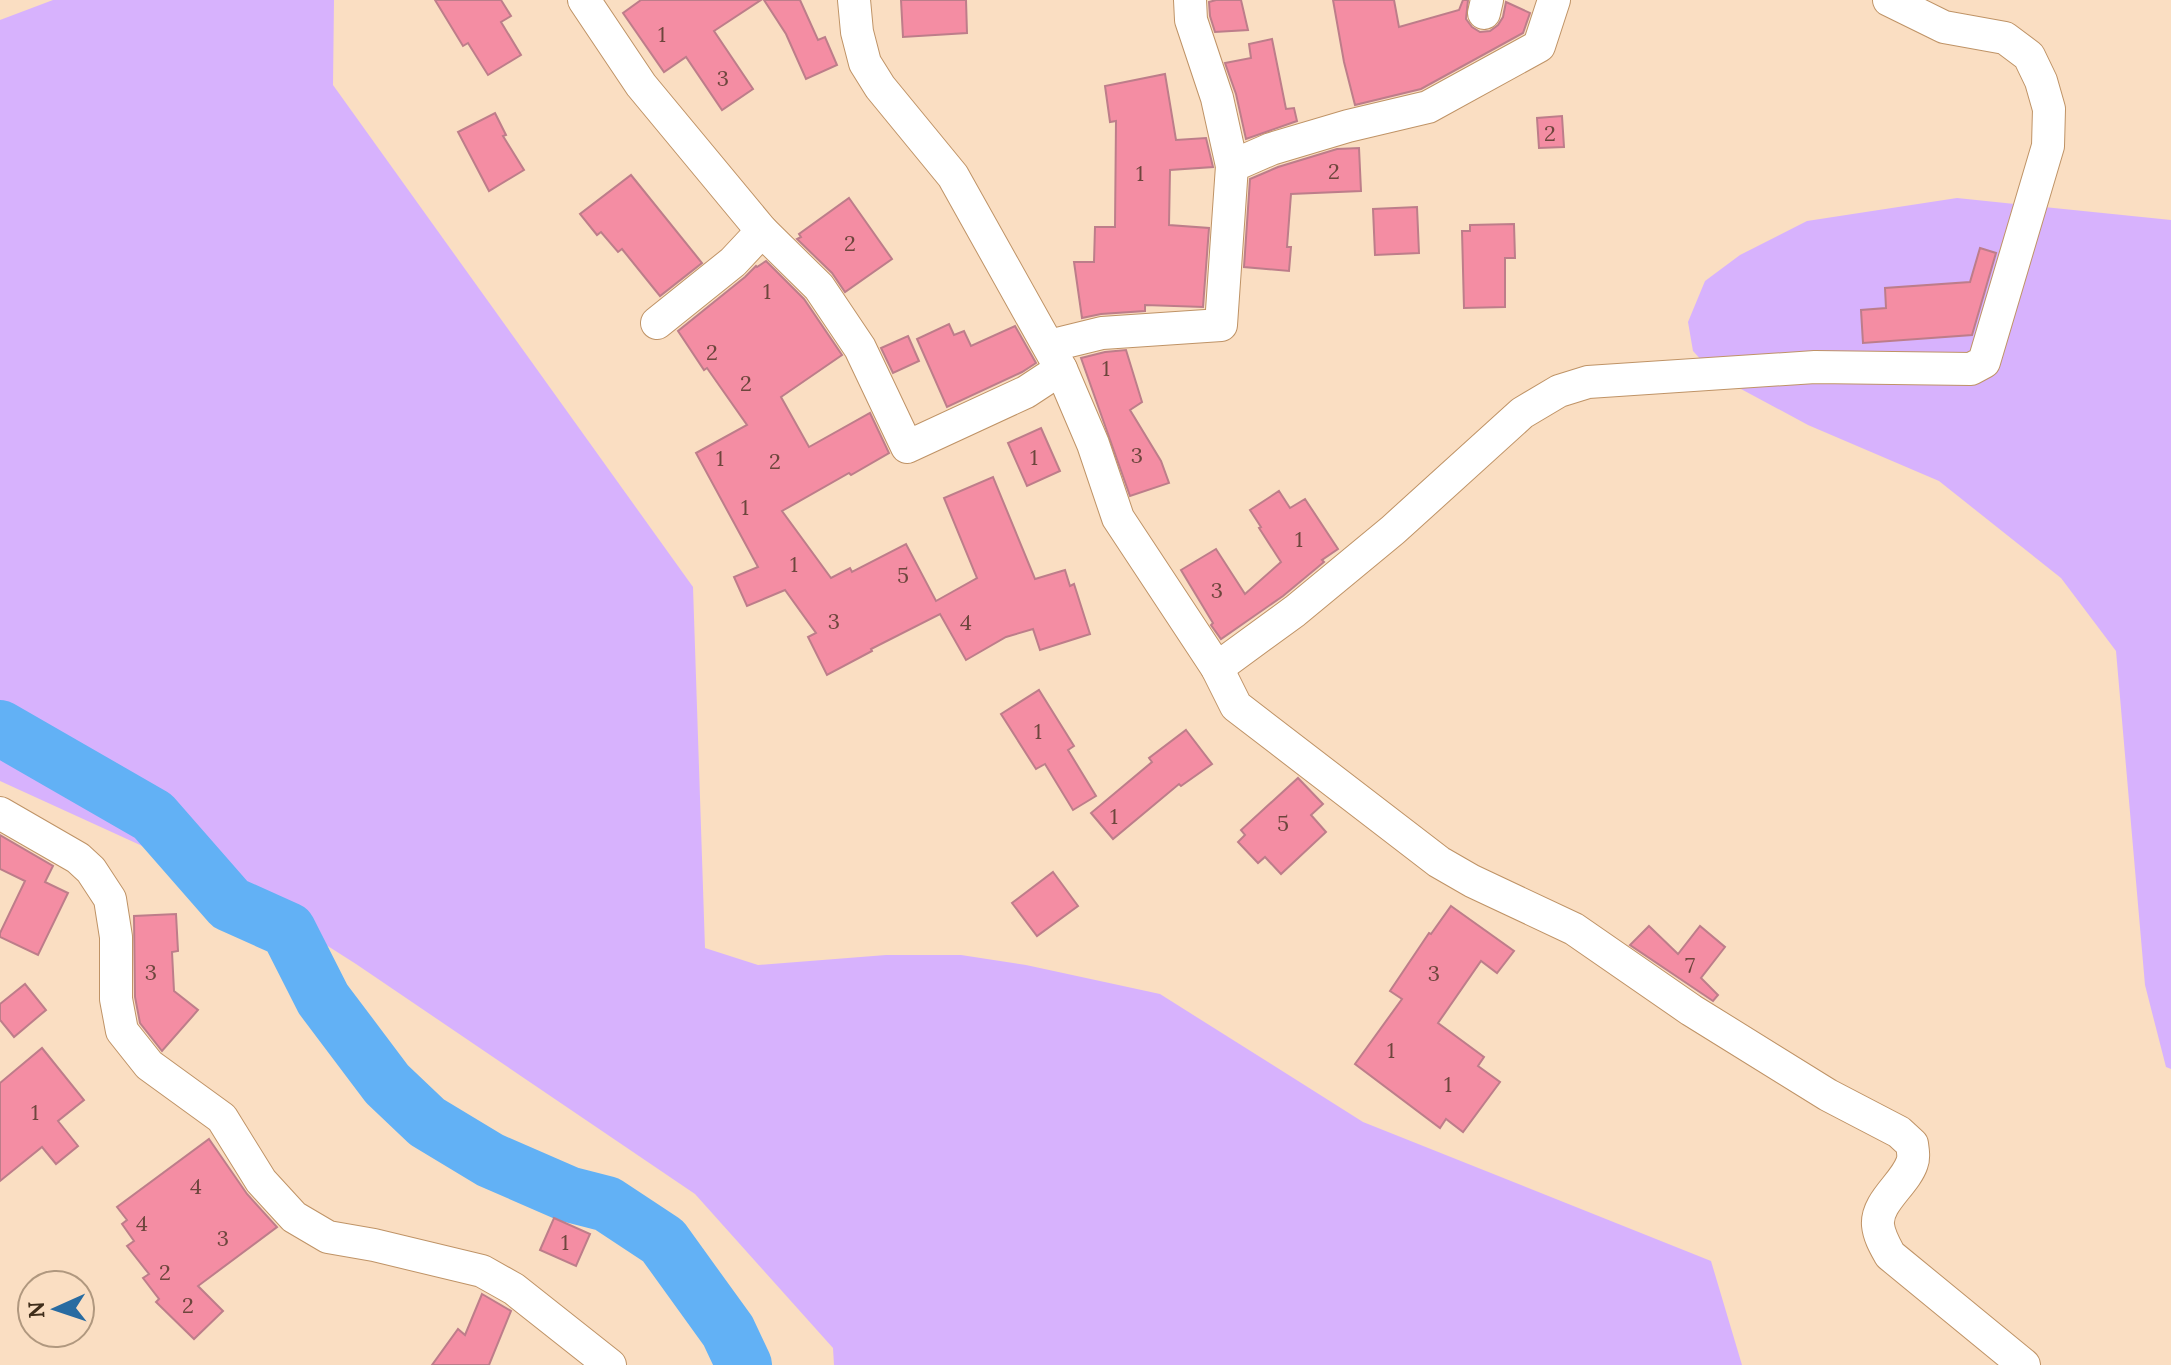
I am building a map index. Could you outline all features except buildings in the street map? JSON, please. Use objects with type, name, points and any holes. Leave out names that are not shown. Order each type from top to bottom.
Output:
[{"type":"street","points":[[854,0],[857,32],[865,63],[880,87],[953,176],[1055,358],[1093,444],[1118,518],[1217,668],[1236,706],[1439,862],[1574,929],[1691,1010],[1828,1095],[1899,1132],[1912,1144],[1914,1161],[1883,1207],[1877,1223],[1890,1255],[2024,1365]]},
{"type":"street","points":[[597,5],[641,85],[762,231],[819,287],[860,348],[907,447],[1026,392],[1055,358],[1102,333],[1221,325],[1232,166],[1217,98],[1191,20],[1190,0]]},
{"type":"street","points":[[1232,166],[1271,149],[1428,107],[1539,46],[1554,0]]},
{"type":"street","points":[[1217,668],[1295,611],[1393,530],[1522,413],[1559,391],[1588,382],[1815,367],[1971,369],[1984,362],[2048,146],[2049,109],[2041,81],[2029,56],[2005,38],[1944,27],[1889,0]]},
{"type":"street","points":[[657,323],[733,262],[762,231]]},
{"type":"street","points":[[0,813],[78,858],[91,870],[110,899],[116,937],[116,999],[122,1031],[149,1065],[222,1118],[261,1181],[294,1217],[328,1237],[482,1271],[514,1289],[610,1365]]},
{"type":"shaded area","points":[[53,0],[334,0],[333,85],[693,587],[705,948],[758,965],[886,955],[961,955],[1026,965],[1160,994],[1363,1122],[1711,1261],[1742,1365],[834,1365],[833,1348],[695,1194],[356,964],[243,892],[0,781],[0,20]]},
{"type":"shaded area","points":[[1957,198],[2171,220],[2171,1069],[2166,1067],[2145,985],[2116,651],[2061,578],[1939,481],[1808,425],[1715,375],[1693,351],[1688,322],[1705,281],[1740,255],[1807,221]]},
{"type":"waterway","points":[[0,728],[153,816],[230,904],[288,930],[323,999],[387,1084],[427,1122],[490,1160],[568,1194],[607,1204],[663,1241],[728,1331],[744,1365]]}]
